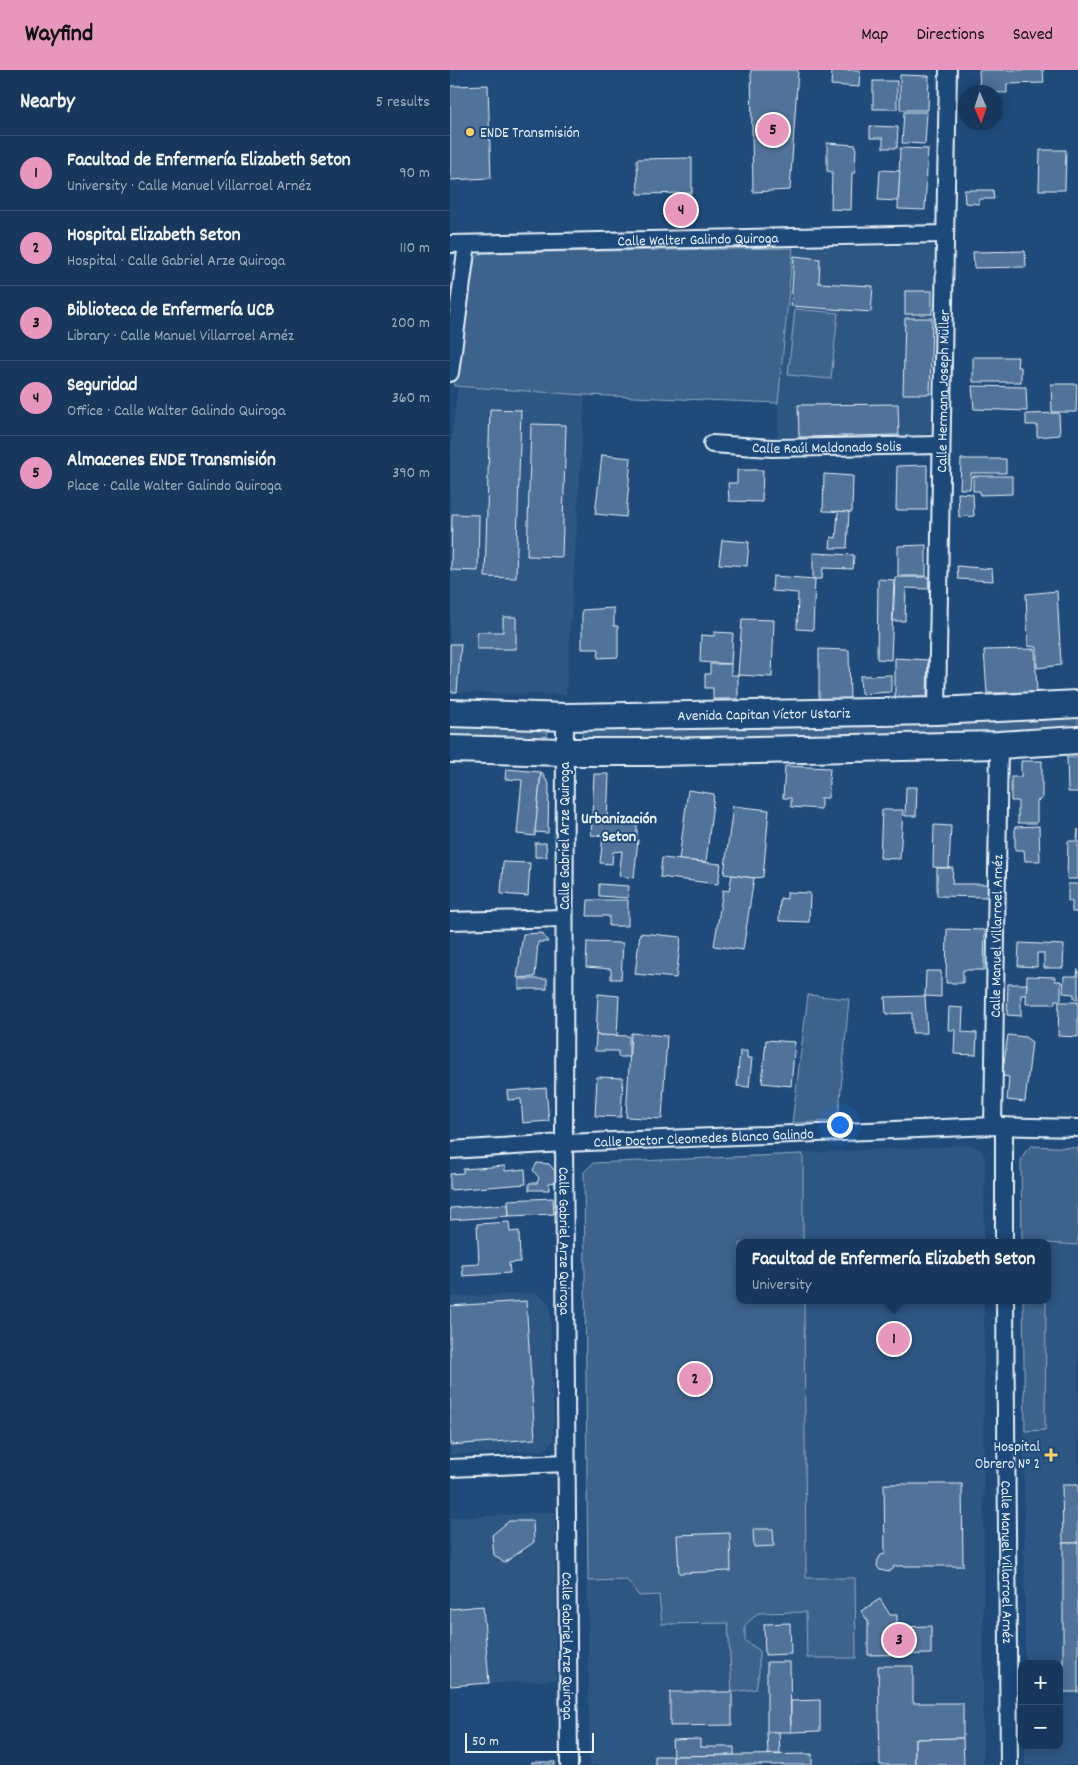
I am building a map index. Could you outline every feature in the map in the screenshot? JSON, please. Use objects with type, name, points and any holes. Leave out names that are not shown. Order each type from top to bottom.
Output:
[{"type":"main road","name":"Avenida Capitan Víctor Ustariz","points":[[450,713],[565,717],[937,711],[1078,704]]},
{"type":"main road","points":[[450,749],[564,752],[999,746],[1078,740]]},
{"type":"street","name":"Calle Hermann Joseph Müller","points":[[937,711],[948,70]]},
{"type":"street","name":"Calle Walter Galindo Quiroga","points":[[450,244],[945,234]]},
{"type":"street","points":[[450,373],[467,244]]},
{"type":"street","name":"Calle Raúl Maldonado Solis","points":[[712,444],[772,448],[941,445]]},
{"type":"street","name":"Calle Gabriel Arze Quiroga","points":[[565,717],[564,1143],[569,1765]]},
{"type":"street","name":"Calle Manuel Villarroel Arnéz","points":[[999,746],[998,1126],[1004,1239]]},
{"type":"street","points":[[450,921],[564,918]]},
{"type":"street","name":"Calle Doctor Cleomedes Blanco Galindo","points":[[450,1150],[564,1143],[998,1126],[1078,1128]]},
{"type":"street","name":"Calle Manuel Villarroel Arnéz","points":[[1005,1304],[1009,1765]]},
{"type":"street","points":[[450,1468],[566,1463]]},
{"type":"shaded area","points":[[931,246],[939,256],[937,423],[934,430],[920,435],[778,437],[778,403],[793,248]]},
{"type":"shaded area","points":[[793,248],[778,403],[585,395],[454,386],[475,257],[483,253]]},
{"type":"shaded area","points":[[795,309],[838,313],[831,379],[788,375]]},
{"type":"shaded area","points":[[458,387],[585,395],[566,695],[450,692],[450,448]]},
{"type":"shaded area","points":[[1078,714],[1078,729],[1015,733],[588,744],[582,740],[585,728]]},
{"type":"shaded area","points":[[450,721],[545,728],[548,733],[545,739],[450,738]]},
{"type":"shaded area","points":[[808,995],[849,999],[838,1121],[792,1123]]},
{"type":"shaded area","points":[[971,1145],[979,1149],[985,1156],[984,1239],[736,1239],[736,1304],[984,1304],[983,1765],[589,1765],[584,1172],[593,1163]]},
{"type":"shaded area","name":"Hospital Obrero N° 2","points":[[1031,1146],[1078,1148],[1078,1765],[1025,1765],[1025,1750],[1063,1750],[1063,1660],[1025,1660],[1023,1304],[1051,1304],[1051,1239],[1022,1239],[1021,1161],[1025,1152]]},
{"type":"shaded area","points":[[1031,1146],[1078,1148],[1078,1245],[1051,1243],[1051,1239],[1022,1239],[1021,1161],[1025,1152]]},
{"type":"shaded area","points":[[803,1154],[803,1239],[736,1239],[736,1304],[804,1304],[806,1578],[855,1578],[856,1658],[807,1658],[806,1612],[758,1613],[745,1625],[745,1641],[759,1650],[759,1672],[756,1689],[732,1692],[728,1623],[662,1624],[659,1595],[639,1596],[627,1580],[588,1581],[584,1172],[593,1163]]},
{"type":"shaded area","points":[[537,1293],[550,1304],[554,1440],[545,1450],[450,1455],[450,1297]]},
{"type":"shaded area","points":[[1023,1304],[1046,1304],[1045,1430],[1025,1431]]},
{"type":"shaded area","points":[[555,1512],[556,1680],[450,1686],[450,1518]]},
{"type":"building","points":[[751,70],[798,70],[790,190],[753,192]]},
{"type":"building","points":[[832,70],[860,70],[859,87],[831,85]]},
{"type":"building","points":[[979,70],[1043,70],[1044,83],[1007,84],[1007,93],[1003,93],[1003,85],[980,85]]},
{"type":"building","points":[[900,75],[929,76],[928,110],[900,110]]},
{"type":"building","points":[[873,81],[897,81],[897,109],[873,109]]},
{"type":"building","name":"ENDE Transmisión","points":[[488,85],[491,178],[450,180],[450,86]]},
{"type":"building","points":[[904,112],[927,112],[925,144],[902,143]]},
{"type":"building","points":[[870,126],[898,127],[897,148],[883,148],[883,138],[870,138]]},
{"type":"building","points":[[827,143],[856,145],[855,173],[852,173],[851,210],[831,209],[832,172],[827,171]]},
{"type":"building","points":[[900,148],[928,149],[925,210],[898,209]]},
{"type":"building","points":[[1040,150],[1066,150],[1065,190],[1039,190]]},
{"type":"building","points":[[692,158],[692,193],[638,194],[637,159]]},
{"type":"building","points":[[880,170],[900,171],[898,201],[878,200]]},
{"type":"building","points":[[964,190],[993,190],[994,199],[979,199],[979,204],[965,203]]},
{"type":"building","points":[[1025,251],[1026,267],[974,268],[973,252]]},
{"type":"building","points":[[794,256],[820,259],[819,283],[873,286],[871,312],[791,306]]},
{"type":"building","points":[[905,291],[932,291],[932,314],[905,314]]},
{"type":"building","points":[[905,318],[932,318],[930,394],[903,394]]},
{"type":"building","points":[[973,357],[1018,357],[1017,367],[1021,367],[1021,382],[973,382]]},
{"type":"building","points":[[1051,384],[1077,384],[1076,412],[1052,412]]},
{"type":"building","points":[[972,386],[1026,387],[1027,411],[974,409]]},
{"type":"building","points":[[898,404],[899,435],[799,437],[798,405]]},
{"type":"building","points":[[490,409],[521,410],[516,578],[485,577]]},
{"type":"building","points":[[1059,413],[1060,435],[1037,437],[1037,425],[1026,425],[1026,414]]},
{"type":"building","points":[[531,424],[566,425],[562,557],[527,556]]},
{"type":"building","points":[[602,455],[631,458],[626,517],[595,514]]},
{"type":"building","points":[[961,459],[1006,459],[1006,473],[971,473],[970,489],[960,489]]},
{"type":"building","points":[[927,465],[927,510],[896,510],[897,466]]},
{"type":"building","points":[[737,470],[763,470],[762,502],[729,501],[728,483],[737,483]]},
{"type":"building","points":[[824,474],[853,476],[852,512],[823,511]]},
{"type":"building","points":[[973,476],[1012,476],[1012,494],[980,495],[980,491],[973,491]]},
{"type":"building","points":[[958,493],[973,494],[974,516],[959,517]]},
{"type":"building","points":[[838,511],[849,512],[847,548],[830,548],[831,537],[836,538]]},
{"type":"building","points":[[452,514],[479,515],[478,571],[451,570]]},
{"type":"building","points":[[722,540],[749,542],[747,566],[719,564]]},
{"type":"building","points":[[926,545],[926,576],[898,576],[898,546]]},
{"type":"building","points":[[813,553],[854,555],[853,569],[823,568],[822,579],[813,579]]},
{"type":"building","points":[[957,566],[992,569],[993,581],[958,579]]},
{"type":"building","points":[[773,576],[815,579],[813,630],[797,629],[798,593],[772,591]]},
{"type":"building","points":[[895,577],[929,577],[928,589],[906,588],[905,621],[893,621]]},
{"type":"building","points":[[878,579],[894,580],[891,660],[877,659]]},
{"type":"building","points":[[1057,591],[1061,665],[1037,668],[1037,647],[1028,646],[1026,594]]},
{"type":"building","points":[[614,608],[614,626],[618,626],[618,657],[598,658],[599,649],[582,649],[582,610]]},
{"type":"building","points":[[503,617],[516,617],[516,649],[477,649],[477,632],[503,632]]},
{"type":"building","points":[[742,619],[774,620],[772,677],[738,675]]},
{"type":"building","points":[[714,632],[733,633],[731,664],[700,662],[701,635],[714,636]]},
{"type":"building","points":[[450,644],[461,644],[457,692],[450,692]]},
{"type":"building","points":[[819,649],[849,650],[850,703],[819,701]]},
{"type":"building","points":[[1035,649],[1037,693],[987,693],[984,650]]},
{"type":"building","points":[[895,658],[928,660],[927,698],[895,697]]},
{"type":"building","points":[[710,664],[731,664],[731,675],[738,675],[738,699],[713,699],[713,688],[705,688],[705,674],[710,674]]},
{"type":"building","points":[[891,675],[891,692],[861,694],[860,676]]},
{"type":"building","points":[[1067,757],[1078,757],[1078,792],[1068,792]]},
{"type":"building","points":[[1021,761],[1042,761],[1042,799],[1037,801],[1037,823],[1018,823],[1018,801],[1011,801],[1011,777],[1021,777]]},
{"type":"building","points":[[785,766],[830,768],[828,798],[821,798],[821,809],[791,807],[791,798],[783,798]]},
{"type":"building","points":[[506,769],[541,772],[535,836],[517,834],[522,780],[505,779]]},
{"type":"building","points":[[541,772],[549,784],[548,833],[535,832]]},
{"type":"building","points":[[594,774],[609,774],[607,822],[637,823],[637,838],[591,835]]},
{"type":"building","points":[[906,787],[917,787],[916,816],[905,816]]},
{"type":"building","points":[[688,790],[714,794],[706,862],[679,860]]},
{"type":"building","points":[[733,806],[769,810],[763,877],[754,878],[724,874]]},
{"type":"building","points":[[882,810],[903,810],[900,859],[880,858]]},
{"type":"building","points":[[934,825],[951,826],[949,868],[933,867]]},
{"type":"building","points":[[1039,826],[1040,861],[1025,861],[1024,850],[1015,850],[1015,827]]},
{"type":"building","points":[[1078,829],[1078,879],[1067,879],[1068,841],[1077,841]]},
{"type":"building","points":[[603,836],[638,840],[634,878],[619,876],[622,851],[613,852],[612,864],[600,863]]},
{"type":"building","points":[[535,843],[546,843],[547,857],[535,857]]},
{"type":"building","points":[[662,858],[721,864],[718,884],[660,877]]},
{"type":"building","points":[[503,862],[530,863],[528,896],[501,894]]},
{"type":"building","points":[[937,868],[953,868],[952,884],[989,884],[989,897],[937,896]]},
{"type":"building","points":[[732,875],[754,878],[743,950],[714,946],[723,890],[729,891]]},
{"type":"building","points":[[599,884],[629,886],[628,898],[599,896]]},
{"type":"building","points":[[1068,884],[1078,884],[1078,912],[1072,912],[1072,901],[1068,901]]},
{"type":"building","points":[[787,892],[810,893],[809,922],[779,921],[780,898],[787,899]]},
{"type":"building","points":[[588,900],[628,900],[628,926],[609,926],[609,916],[587,916]]},
{"type":"building","points":[[947,929],[985,930],[984,970],[963,970],[963,983],[946,983]]},
{"type":"building","points":[[542,933],[548,942],[538,942],[535,977],[517,978],[523,934]]},
{"type":"building","points":[[640,933],[681,937],[676,978],[635,974]]},
{"type":"building","points":[[587,942],[623,943],[621,979],[611,979],[611,969],[586,967]]},
{"type":"building","points":[[1019,943],[1064,945],[1063,968],[1044,968],[1044,953],[1037,953],[1037,967],[1018,966]]},
{"type":"building","points":[[1078,969],[1078,999],[1074,999],[1074,994],[1063,993],[1064,976],[1077,976]]},
{"type":"building","points":[[926,971],[941,971],[941,997],[925,996]]},
{"type":"building","points":[[1027,976],[1055,977],[1055,981],[1061,981],[1061,1000],[1055,1000],[1055,1004],[1026,1004]]},
{"type":"building","points":[[519,979],[547,979],[547,989],[519,989]]},
{"type":"building","points":[[1008,984],[1027,984],[1026,995],[1021,995],[1021,1016],[1007,1015]]},
{"type":"building","points":[[598,994],[619,996],[617,1036],[596,1035]]},
{"type":"building","points":[[925,996],[927,1033],[912,1033],[912,1013],[886,1014],[885,997]]},
{"type":"building","points":[[1059,1002],[1078,1002],[1078,1037],[1058,1036]]},
{"type":"building","points":[[949,1007],[963,1008],[962,1032],[977,1033],[976,1055],[954,1054],[955,1030],[948,1030]]},
{"type":"building","points":[[631,1033],[667,1036],[662,1119],[626,1117]]},
{"type":"building","points":[[596,1035],[629,1036],[629,1057],[618,1057],[618,1051],[595,1051]]},
{"type":"building","points":[[1008,1035],[1025,1037],[1032,1042],[1025,1102],[1007,1100],[1009,1077],[1002,1076]]},
{"type":"building","points":[[766,1040],[795,1042],[791,1086],[762,1083]]},
{"type":"building","points":[[740,1051],[747,1051],[747,1058],[752,1058],[749,1087],[737,1086]]},
{"type":"building","points":[[597,1077],[623,1078],[621,1117],[595,1116]]},
{"type":"building","points":[[546,1088],[549,1121],[523,1123],[521,1099],[508,1100],[507,1091]]},
{"type":"building","points":[[537,1163],[549,1164],[555,1171],[556,1182],[549,1183],[549,1190],[529,1190],[529,1183],[537,1183],[539,1178],[533,1170]]},
{"type":"building","points":[[505,1166],[505,1171],[525,1169],[526,1184],[450,1190],[450,1174],[463,1173],[463,1169]]},
{"type":"building","points":[[553,1198],[554,1214],[509,1216],[508,1200]]},
{"type":"building","points":[[508,1204],[509,1216],[450,1220],[450,1208]]},
{"type":"building","points":[[509,1222],[510,1232],[519,1231],[520,1262],[509,1263],[510,1273],[463,1276],[462,1265],[479,1264],[477,1224]]},
{"type":"building","points":[[526,1301],[535,1439],[450,1445],[450,1306]]},
{"type":"building","points":[[884,1484],[962,1484],[963,1566],[894,1566],[888,1572],[880,1570],[877,1566],[878,1560],[881,1555],[885,1554]]},
{"type":"building","points":[[1062,1485],[1078,1485],[1078,1543],[1063,1543]]},
{"type":"building","points":[[509,1521],[533,1521],[534,1542],[504,1563],[494,1555],[492,1535]]},
{"type":"building","points":[[753,1529],[773,1529],[774,1546],[754,1547]]},
{"type":"building","points":[[730,1533],[731,1571],[679,1573],[677,1535]]},
{"type":"building","points":[[1063,1543],[1078,1543],[1078,1692],[1063,1692]]},
{"type":"building","points":[[880,1599],[890,1615],[897,1615],[897,1627],[931,1626],[931,1654],[868,1655],[868,1621],[861,1611]]},
{"type":"building","points":[[483,1606],[489,1683],[450,1686],[450,1609]]},
{"type":"building","points":[[790,1623],[791,1654],[765,1655],[764,1624]]},
{"type":"building","points":[[767,1662],[790,1662],[791,1732],[767,1732]]},
{"type":"building","points":[[878,1666],[913,1666],[913,1703],[963,1703],[963,1738],[915,1739],[915,1765],[880,1765]]},
{"type":"building","points":[[670,1692],[732,1692],[732,1725],[670,1726]]},
{"type":"building","points":[[820,1700],[820,1731],[791,1732],[791,1701]]},
{"type":"building","points":[[767,1732],[779,1732],[780,1754],[768,1754]]},
{"type":"building","points":[[963,1738],[964,1765],[915,1765],[915,1739]]},
{"type":"building","points":[[700,1739],[700,1747],[734,1747],[734,1755],[673,1756],[672,1740]]},
{"type":"building","points":[[812,1754],[812,1765],[673,1765],[673,1756]]},
{"type":"building","points":[[655,1756],[673,1756],[673,1765],[655,1765]]},
{"type":"building","points":[[532,1762],[555,1762],[555,1765],[532,1765]]},
{"type":"place","name":"Almacenes ENDE Transmisión","points":[[773,130]]},
{"type":"place","name":"ENDE Transmisión","points":[[470,132]]},
{"type":"place","name":"Seguridad","points":[[681,210]]},
{"type":"place","name":"Facultad de Enfermería Elizabeth Seton","points":[[894,1339]]},
{"type":"place","name":"Hospital Elizabeth Seton","points":[[695,1379]]},
{"type":"place","name":"Hospital Obrero N° 2","points":[[1051,1455]]},
{"type":"place","name":"Biblioteca de Enfermería UCB","points":[[899,1640]]},
{"type":"district","name":"Urbanización Seton","points":[[619,826]]}]
